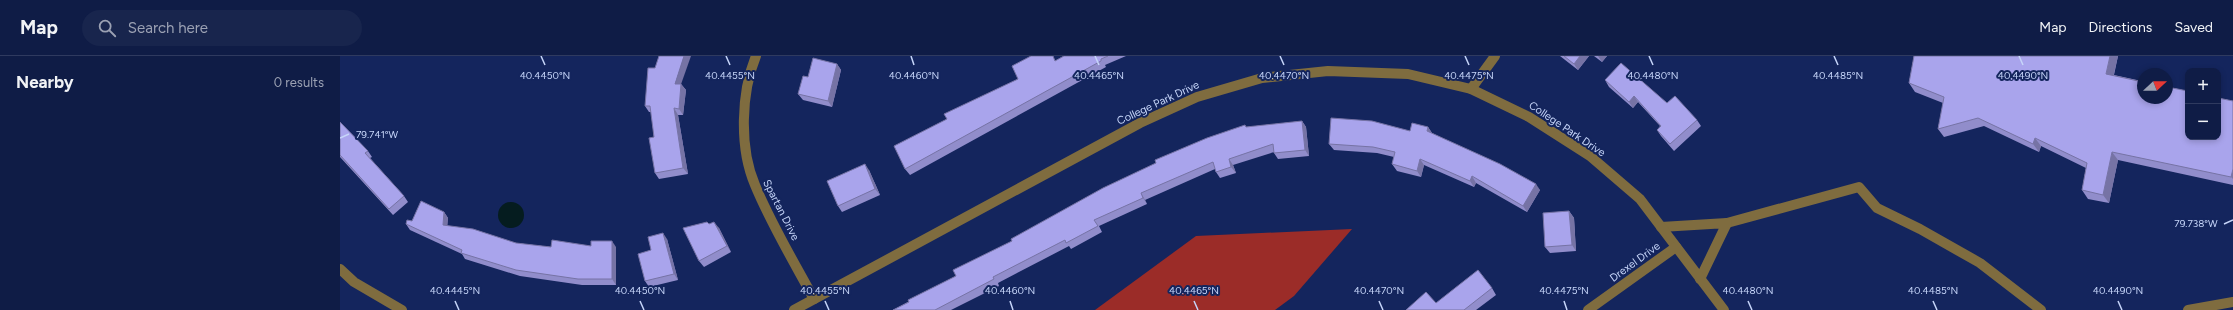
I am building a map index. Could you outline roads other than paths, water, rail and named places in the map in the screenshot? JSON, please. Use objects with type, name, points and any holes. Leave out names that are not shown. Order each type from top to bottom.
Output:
[{"type":"street","name":"Spartan Drive","points":[[756,56],[744,103],[744,132],[754,184],[814,299]]},
{"type":"street","points":[[1471,89],[1495,56]]},
{"type":"street","name":"College Park Drive","points":[[794,310],[1140,122],[1197,96],[1262,78],[1328,71],[1408,74],[1471,89],[1529,117],[1590,156],[1640,199],[1724,310]]},
{"type":"street","points":[[1661,227],[1727,223],[1859,187],[1877,208],[1980,263],[2041,310]]},
{"type":"street","points":[[1700,279],[1727,223]]},
{"type":"street","name":"Drexel Drive","points":[[1588,310],[1676,247]]},
{"type":"street","points":[[340,270],[354,282],[402,310]]},
{"type":"street","points":[[2188,310],[2233,302]]}]
